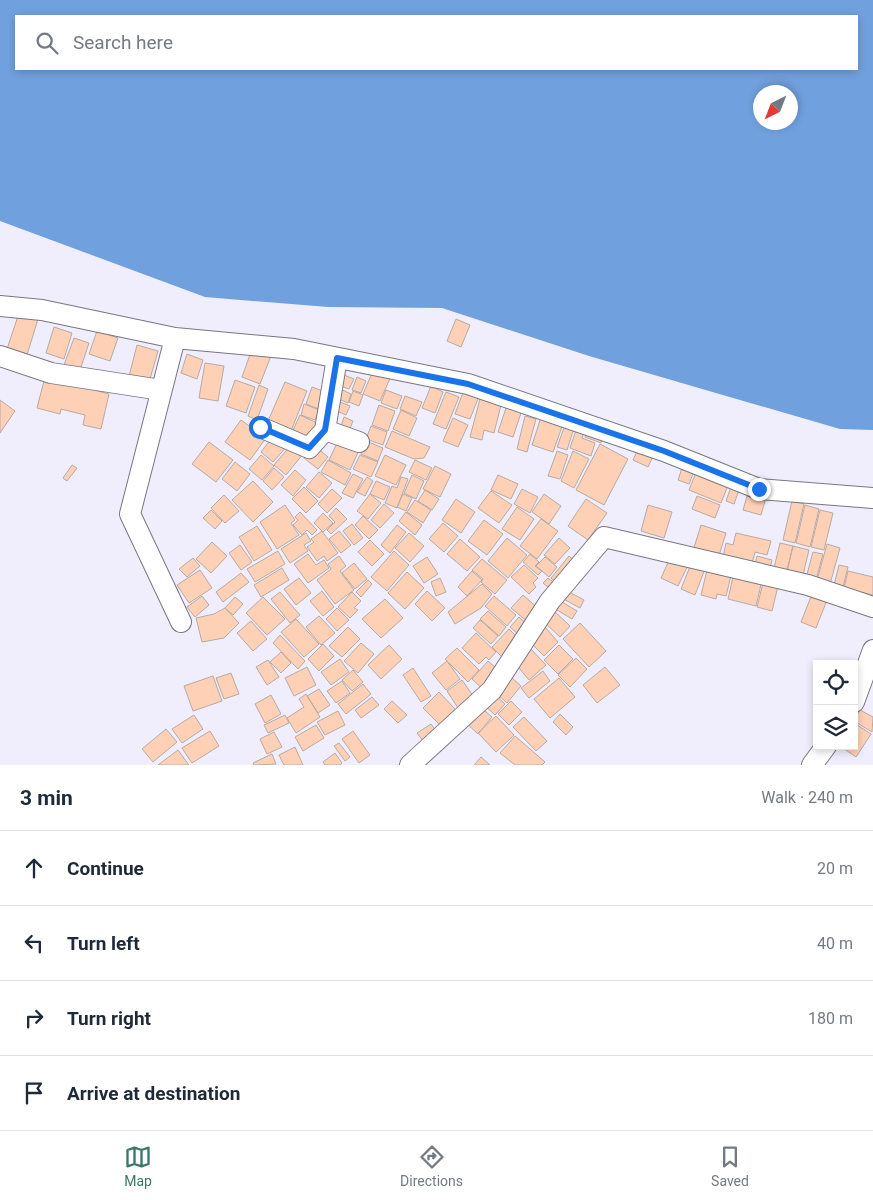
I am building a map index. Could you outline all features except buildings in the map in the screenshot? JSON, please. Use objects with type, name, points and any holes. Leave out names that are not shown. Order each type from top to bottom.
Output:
[{"type":"street","points":[[0,306],[42,310],[175,338],[294,349],[468,384],[664,451],[759,489],[873,498]]},
{"type":"street","points":[[175,338],[130,514],[181,622]]},
{"type":"street","points":[[0,356],[51,372],[161,390]]},
{"type":"street","points":[[260,427],[309,448],[325,430],[337,358]]},
{"type":"street","points":[[325,430],[359,442]]},
{"type":"street","points":[[410,765],[492,690],[550,601],[604,538],[808,584],[873,607]]},
{"type":"street","points":[[858,691],[873,650]]},
{"type":"street","points":[[812,765],[823,750]]},
{"type":"water","points":[[0,0],[873,0],[873,430],[840,429],[589,356],[442,308],[328,307],[205,297],[0,221]]},
{"type":"route","points":[[260,427],[309,448],[325,430],[337,358],[468,384],[664,451],[759,489]]}]
